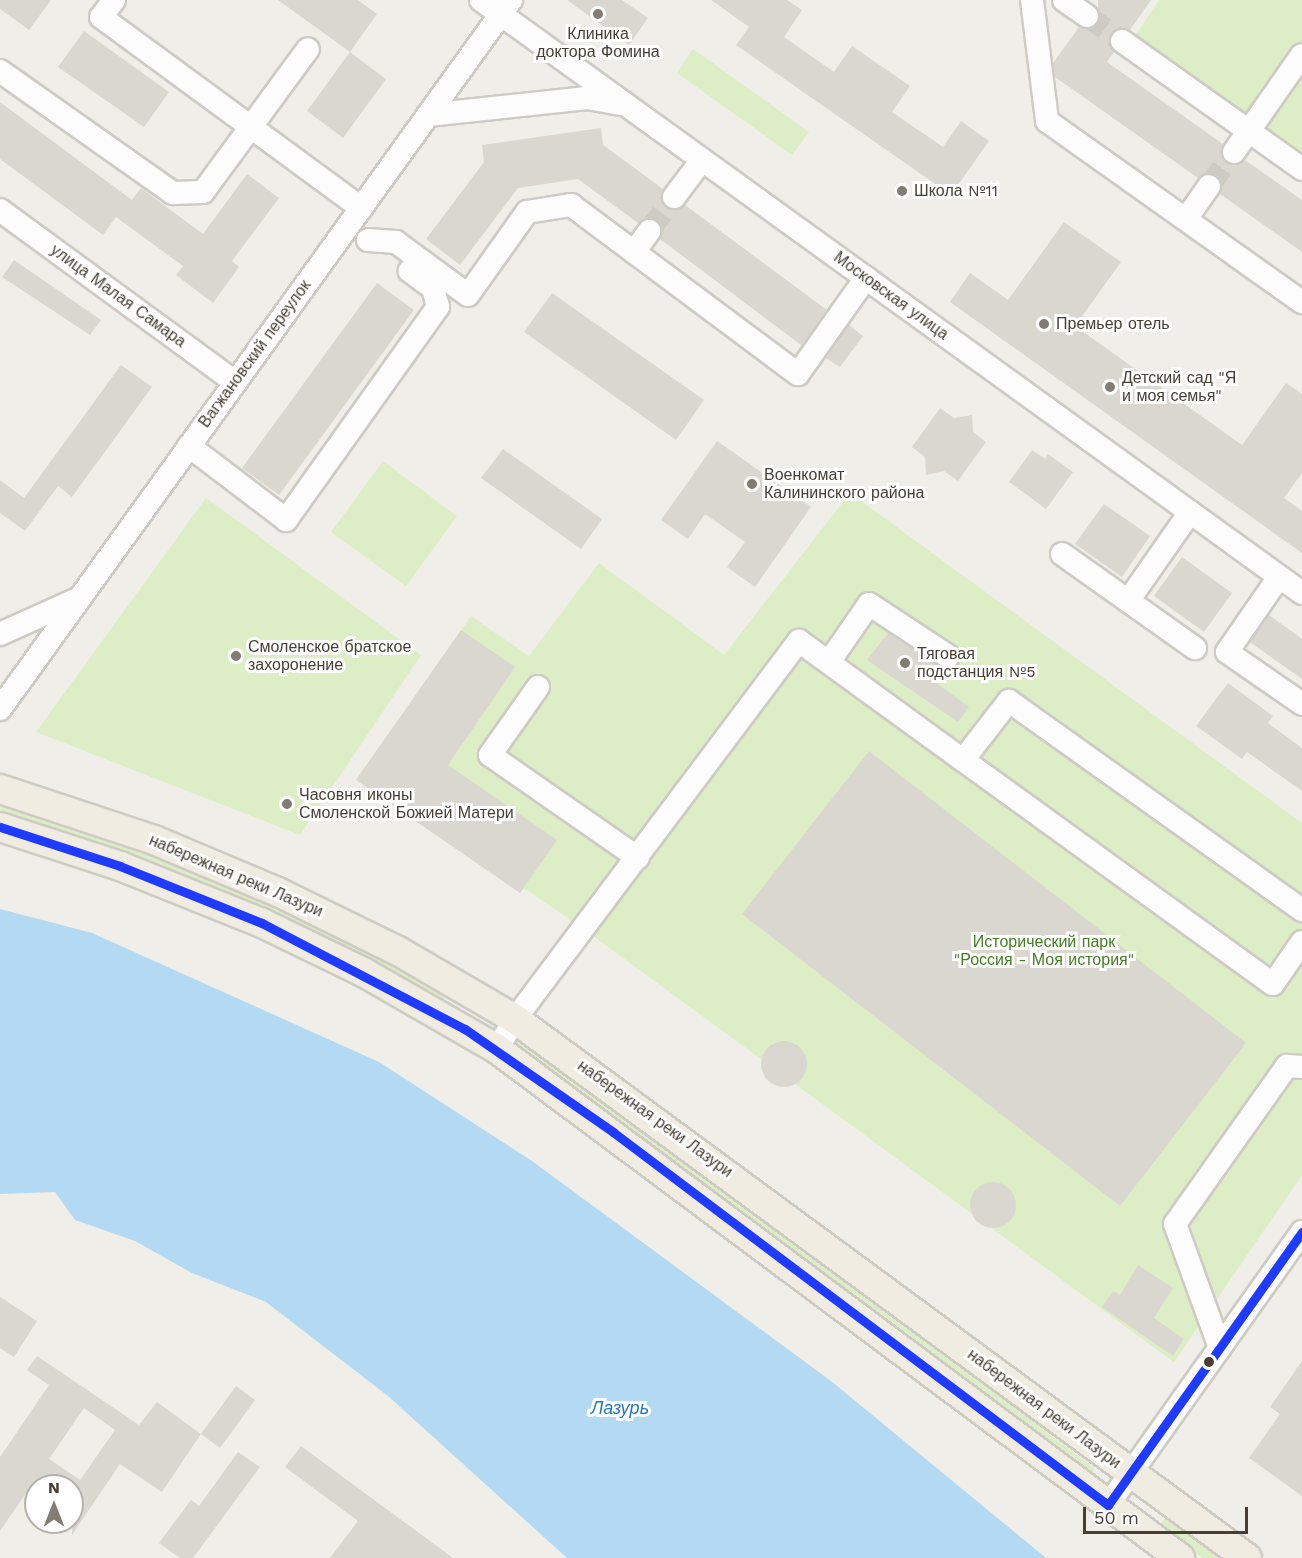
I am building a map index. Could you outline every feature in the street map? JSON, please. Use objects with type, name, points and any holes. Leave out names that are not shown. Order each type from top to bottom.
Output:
[{"type":"main road","name":"набережная реки Лазури","points":[[0,789],[154,840],[278,892],[399,951],[514,1019],[1247,1558]]},
{"type":"main road","name":"набережная реки Лазури","points":[[0,827],[129,869],[262,923],[390,987],[497,1049],[1180,1558]]},
{"type":"street","points":[[114,0],[101,17],[361,208]]},
{"type":"street","name":"Московская улица","points":[[481,0],[506,7],[627,105],[1302,593]]},
{"type":"street","points":[[1032,0],[1047,121],[1302,302]]},
{"type":"street","points":[[1064,0],[1087,16]]},
{"type":"street","name":"Вагжановский переулок","points":[[0,709],[506,7]]},
{"type":"street","points":[[1122,41],[1302,169]]},
{"type":"street","points":[[0,71],[173,193],[203,192],[308,49]]},
{"type":"street","points":[[1234,152],[1302,55]]},
{"type":"street","points":[[428,115],[587,98],[627,105]]},
{"type":"street","points":[[675,197],[702,160]]},
{"type":"street","points":[[1186,219],[1209,186]]},
{"type":"street","points":[[368,240],[396,242],[468,295],[527,212],[571,205],[798,374],[867,278]]},
{"type":"street","name":"улица Малая Самара","points":[[0,210],[235,382]]},
{"type":"street","points":[[189,446],[286,520],[438,307],[433,288],[347,227]]},
{"type":"street","points":[[634,252],[649,231]]},
{"type":"street","points":[[1128,601],[1190,512]]},
{"type":"street","points":[[1062,554],[1195,648]]},
{"type":"street","points":[[1279,577],[1227,652],[1302,704]]},
{"type":"street","points":[[0,634],[79,599]]},
{"type":"street","points":[[829,662],[869,604],[948,656]]},
{"type":"street","points":[[497,1049],[514,1019],[800,641],[1273,984],[1302,942]]},
{"type":"street","points":[[538,687],[490,755],[638,858]]},
{"type":"street","points":[[963,759],[1009,701],[1302,910]]},
{"type":"street","points":[[1220,1348],[1175,1224],[1287,1066],[1302,1067]]},
{"type":"street","points":[[1108,1505],[1302,1232]]},
{"type":"green space","points":[[1159,0],[1302,0],[1302,173],[1127,48]]},
{"type":"green space","points":[[693,49],[809,132],[792,155],[677,73]]},
{"type":"green space","points":[[383,461],[457,516],[406,586],[331,532]]},
{"type":"green space","name":"Исторический парк \"Россия - Моя история\"","points":[[850,493],[1302,823],[1302,1175],[1174,1362],[585,930],[524,888],[520,893],[356,780],[393,727],[403,733],[403,715],[471,616],[529,656],[599,563],[724,655]]},
{"type":"green space","points":[[206,498],[421,655],[300,835],[36,732]]},
{"type":"green space","points":[[1,802],[98,831],[210,876],[316,925],[445,996],[440,1003],[0,815]]},
{"type":"green space","points":[[514,1033],[846,1279],[1094,1468],[1093,1473],[1088,1475],[613,1115],[509,1042]]},
{"type":"green space","points":[[1166,1517],[1219,1558],[1202,1558],[1159,1526]]},
{"type":"water","name":"Лазурь","points":[[0,909],[92,933],[379,1062],[532,1161],[831,1381],[1046,1558],[567,1558],[388,1396],[266,1302],[192,1273],[135,1241],[75,1220],[55,1192],[0,1194]]},
{"type":"building","points":[[0,0],[51,0],[29,30],[0,9]]},
{"type":"building","points":[[278,0],[358,0],[377,14],[350,52]]},
{"type":"building","points":[[567,0],[622,0],[648,18],[629,45]]},
{"type":"building","points":[[711,0],[787,0],[802,10],[784,37],[834,72],[852,46],[910,86],[892,112],[943,147],[961,121],[989,141],[951,195],[736,45],[749,27]]},
{"type":"building","points":[[1098,0],[1151,0],[1130,30],[1117,29],[1111,34],[1114,52],[1107,62],[1223,144],[1226,163],[1233,165],[1245,160],[1302,200],[1302,252],[1220,194],[1217,175],[1210,173],[1198,178],[1055,77],[1053,63],[1079,27],[1092,28],[1098,23]]},
{"type":"building","points":[[84,31],[169,92],[144,127],[58,67]]},
{"type":"building","points":[[350,52],[386,79],[343,138],[307,111]]},
{"type":"building","points":[[0,102],[132,200],[141,188],[203,234],[247,174],[279,198],[232,261],[239,267],[213,303],[176,275],[183,266],[116,217],[103,235],[0,159]]},
{"type":"building","points":[[601,128],[603,145],[663,189],[665,207],[673,210],[685,205],[827,310],[801,345],[660,239],[662,232],[657,220],[650,218],[638,223],[578,179],[518,188],[460,265],[426,239],[484,162],[482,145]]},
{"type":"building","points":[[1064,222],[1121,262],[1075,326],[1242,445],[1286,383],[1302,394],[1302,473],[1284,498],[1302,511],[1302,553],[950,302],[970,273],[1008,300]]},
{"type":"building","points":[[14,260],[101,320],[90,335],[2,277]]},
{"type":"building","points":[[377,283],[414,310],[279,495],[242,468]]},
{"type":"building","points":[[552,293],[704,400],[676,440],[524,332]]},
{"type":"building","points":[[849,325],[863,336],[840,367],[826,358]]},
{"type":"building","points":[[121,365],[152,387],[72,497],[58,486],[25,531],[0,513],[0,480],[24,498]]},
{"type":"building","points":[[940,408],[954,418],[972,415],[973,432],[986,442],[958,481],[944,471],[926,475],[925,457],[912,447]]},
{"type":"building","points":[[717,441],[811,507],[755,587],[727,567],[745,542],[705,514],[688,539],[661,520]]},
{"type":"building","points":[[503,449],[602,519],[581,549],[481,478]]},
{"type":"building","points":[[1032,450],[1045,459],[1048,454],[1073,472],[1046,509],[1009,482]]},
{"type":"building","points":[[1104,504],[1150,536],[1122,577],[1075,544]]},
{"type":"building","points":[[1182,557],[1232,593],[1204,632],[1154,596]]},
{"type":"building","points":[[1269,615],[1302,639],[1302,679],[1250,642]]},
{"type":"building","points":[[461,630],[515,667],[448,765],[557,840],[520,893],[356,780]]},
{"type":"building","name":"Тяговая подстанция №5","points":[[888,633],[941,668],[932,680],[969,707],[958,722],[867,660]]},
{"type":"building","points":[[1228,683],[1273,716],[1268,723],[1302,748],[1302,791],[1247,752],[1242,759],[1196,726]]},
{"type":"building","points":[[869,751],[1246,1043],[1120,1206],[742,914]]},
{"type":"building","points":[[784,1041],[800,1048],[807,1064],[800,1080],[784,1087],[768,1080],[761,1064],[768,1048]]},
{"type":"building","points":[[993,1182],[1009,1189],[1016,1205],[1009,1221],[993,1228],[977,1221],[970,1205],[977,1189]]},
{"type":"building","points":[[1138,1265],[1173,1288],[1154,1318],[1184,1339],[1173,1356],[1102,1307],[1113,1291],[1120,1295]]},
{"type":"building","points":[[0,1297],[37,1321],[14,1357],[0,1348]]},
{"type":"building","points":[[37,1356],[139,1425],[157,1402],[201,1434],[162,1492],[120,1464],[84,1517],[84,1474],[115,1430],[84,1408],[49,1459],[71,1474],[24,1474],[24,1496],[0,1531],[0,1457],[49,1385],[27,1370]]},
{"type":"building","points":[[1302,1361],[1302,1496],[1249,1458],[1280,1414],[1270,1407]]},
{"type":"building","points":[[236,1386],[255,1400],[220,1448],[201,1434]]},
{"type":"building","points":[[301,1446],[453,1558],[330,1558],[358,1521],[285,1467]]},
{"type":"building","points":[[238,1452],[260,1467],[193,1558],[180,1558],[159,1543],[191,1500],[199,1506]]},
{"type":"tunnel","points":[[1087,16],[1122,41]]},
{"type":"tunnel","points":[[1209,186],[1234,152]]},
{"type":"tunnel","points":[[649,231],[674,197]]},
{"type":"transit line","points":[[0,827],[120,866],[262,923],[465,1029],[613,1132],[1108,1505],[1302,1232]]},
{"type":"place","name":"Клиника доктора Фомина","points":[[598,14]]},
{"type":"place","name":"Школа №11","points":[[902,191]]},
{"type":"place","name":"Премьер отель","points":[[1044,324]]},
{"type":"place","name":"Детский сад \"Я и моя семья\"","points":[[1110,387]]},
{"type":"place","name":"Военкомат Калининского района","points":[[752,484]]},
{"type":"place","name":"Смоленское братское захоронение","points":[[236,656]]},
{"type":"place","name":"Тяговая подстанция №5","points":[[905,663]]},
{"type":"place","name":"Часовня иконы Смоленской Божией Матери","points":[[287,804]]}]
